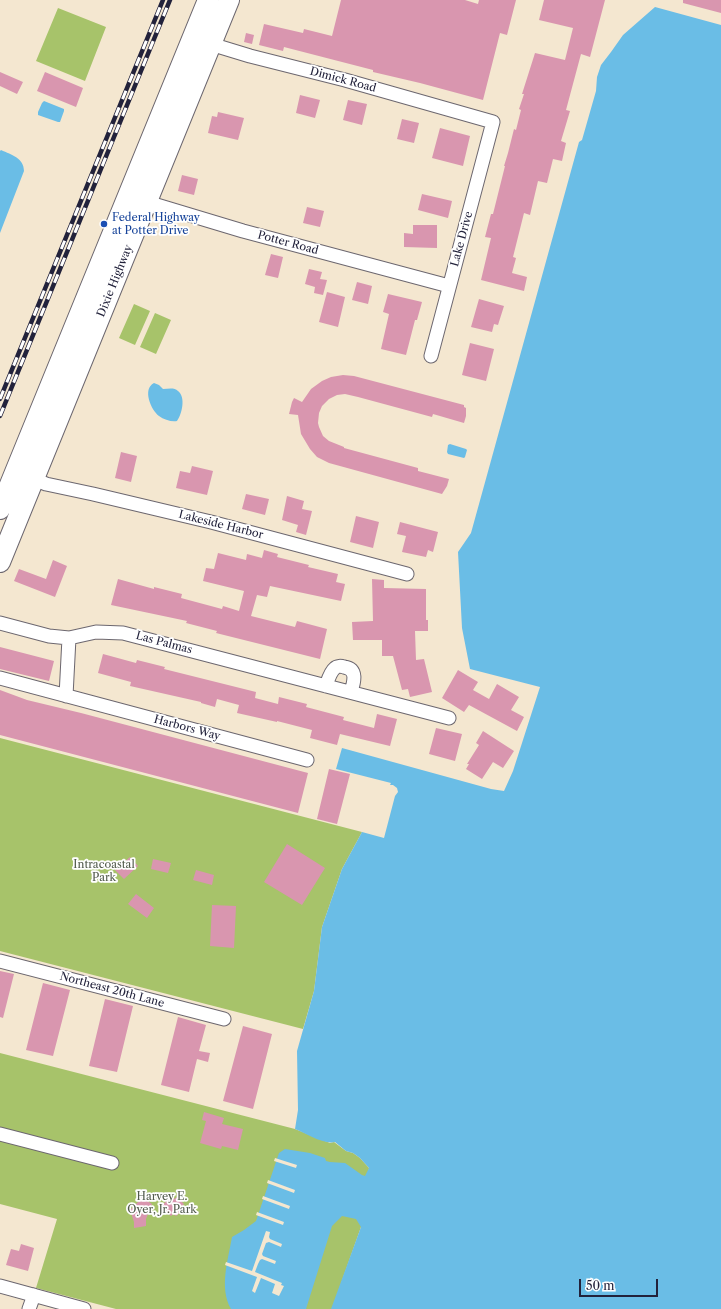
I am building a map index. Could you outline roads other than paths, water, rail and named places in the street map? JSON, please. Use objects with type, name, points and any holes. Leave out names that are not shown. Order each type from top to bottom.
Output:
[{"type":"main road","name":"Dixie Highway","points":[[0,509],[208,0]]},
{"type":"main road","name":"Dixie Highway","points":[[0,562],[229,0]]},
{"type":"street","name":"Dimick Road","points":[[192,38],[250,56],[345,80],[494,122]]},
{"type":"street","name":"Lake Drive","points":[[431,356],[494,122]]},
{"type":"street","name":"Potter Road","points":[[128,197],[243,231],[449,286]]},
{"type":"street","name":"Lakeside Harbor","points":[[34,479],[46,484],[211,522],[408,574]]},
{"type":"street","name":"Las Palmas","points":[[0,623],[49,636],[69,638],[96,632],[123,633],[449,718]]},
{"type":"street","points":[[66,696],[69,638]]},
{"type":"street","points":[[326,686],[329,676],[335,668],[340,666],[346,667],[353,672],[354,677],[351,692]]},
{"type":"street","name":"Harbors Way","points":[[0,678],[308,760]]},
{"type":"street","name":"Northeast 20th Lane","points":[[0,961],[224,1019]]},
{"type":"street","points":[[0,1134],[112,1163]]},
{"type":"street","points":[[0,1286],[84,1309]]},
{"type":"street","points":[[29,1309],[34,1295]]},
{"type":"water","points":[[655,7],[721,25],[721,1309],[331,1309],[361,1227],[356,1219],[342,1216],[332,1226],[306,1309],[231,1309],[227,1301],[225,1283],[232,1237],[256,1221],[279,1153],[285,1149],[310,1153],[325,1158],[326,1161],[345,1163],[365,1176],[369,1168],[360,1158],[353,1153],[346,1151],[335,1142],[326,1142],[295,1129],[298,1110],[297,1051],[314,991],[322,927],[342,869],[362,832],[384,838],[395,796],[398,792],[397,788],[390,785],[391,783],[336,769],[342,748],[491,789],[504,791],[513,771],[540,687],[470,669],[462,628],[458,552],[471,533],[579,142],[582,140],[596,91],[597,77],[601,65],[623,35]]},
{"type":"water","points":[[44,101],[64,109],[60,122],[38,115]]},
{"type":"water","points":[[1,150],[20,160],[24,171],[0,233],[0,151]]},
{"type":"water","points":[[154,383],[163,389],[175,389],[182,397],[182,406],[177,421],[163,419],[153,409],[148,394],[150,386]]},
{"type":"water","points":[[450,444],[466,449],[465,457],[448,454],[448,445]]},
{"type":"railway","points":[[0,399],[163,0]]},
{"type":"railway","points":[[0,416],[170,0]]},
{"type":"place","name":"Federal Highway at Potter Drive","points":[[104,224]]},
{"type":"park label","name":"Intracoastal Park","points":[[104,871]]},
{"type":"park label","name":"Harvey E. Oyer, Jr. Park","points":[[162,1203]]}]
